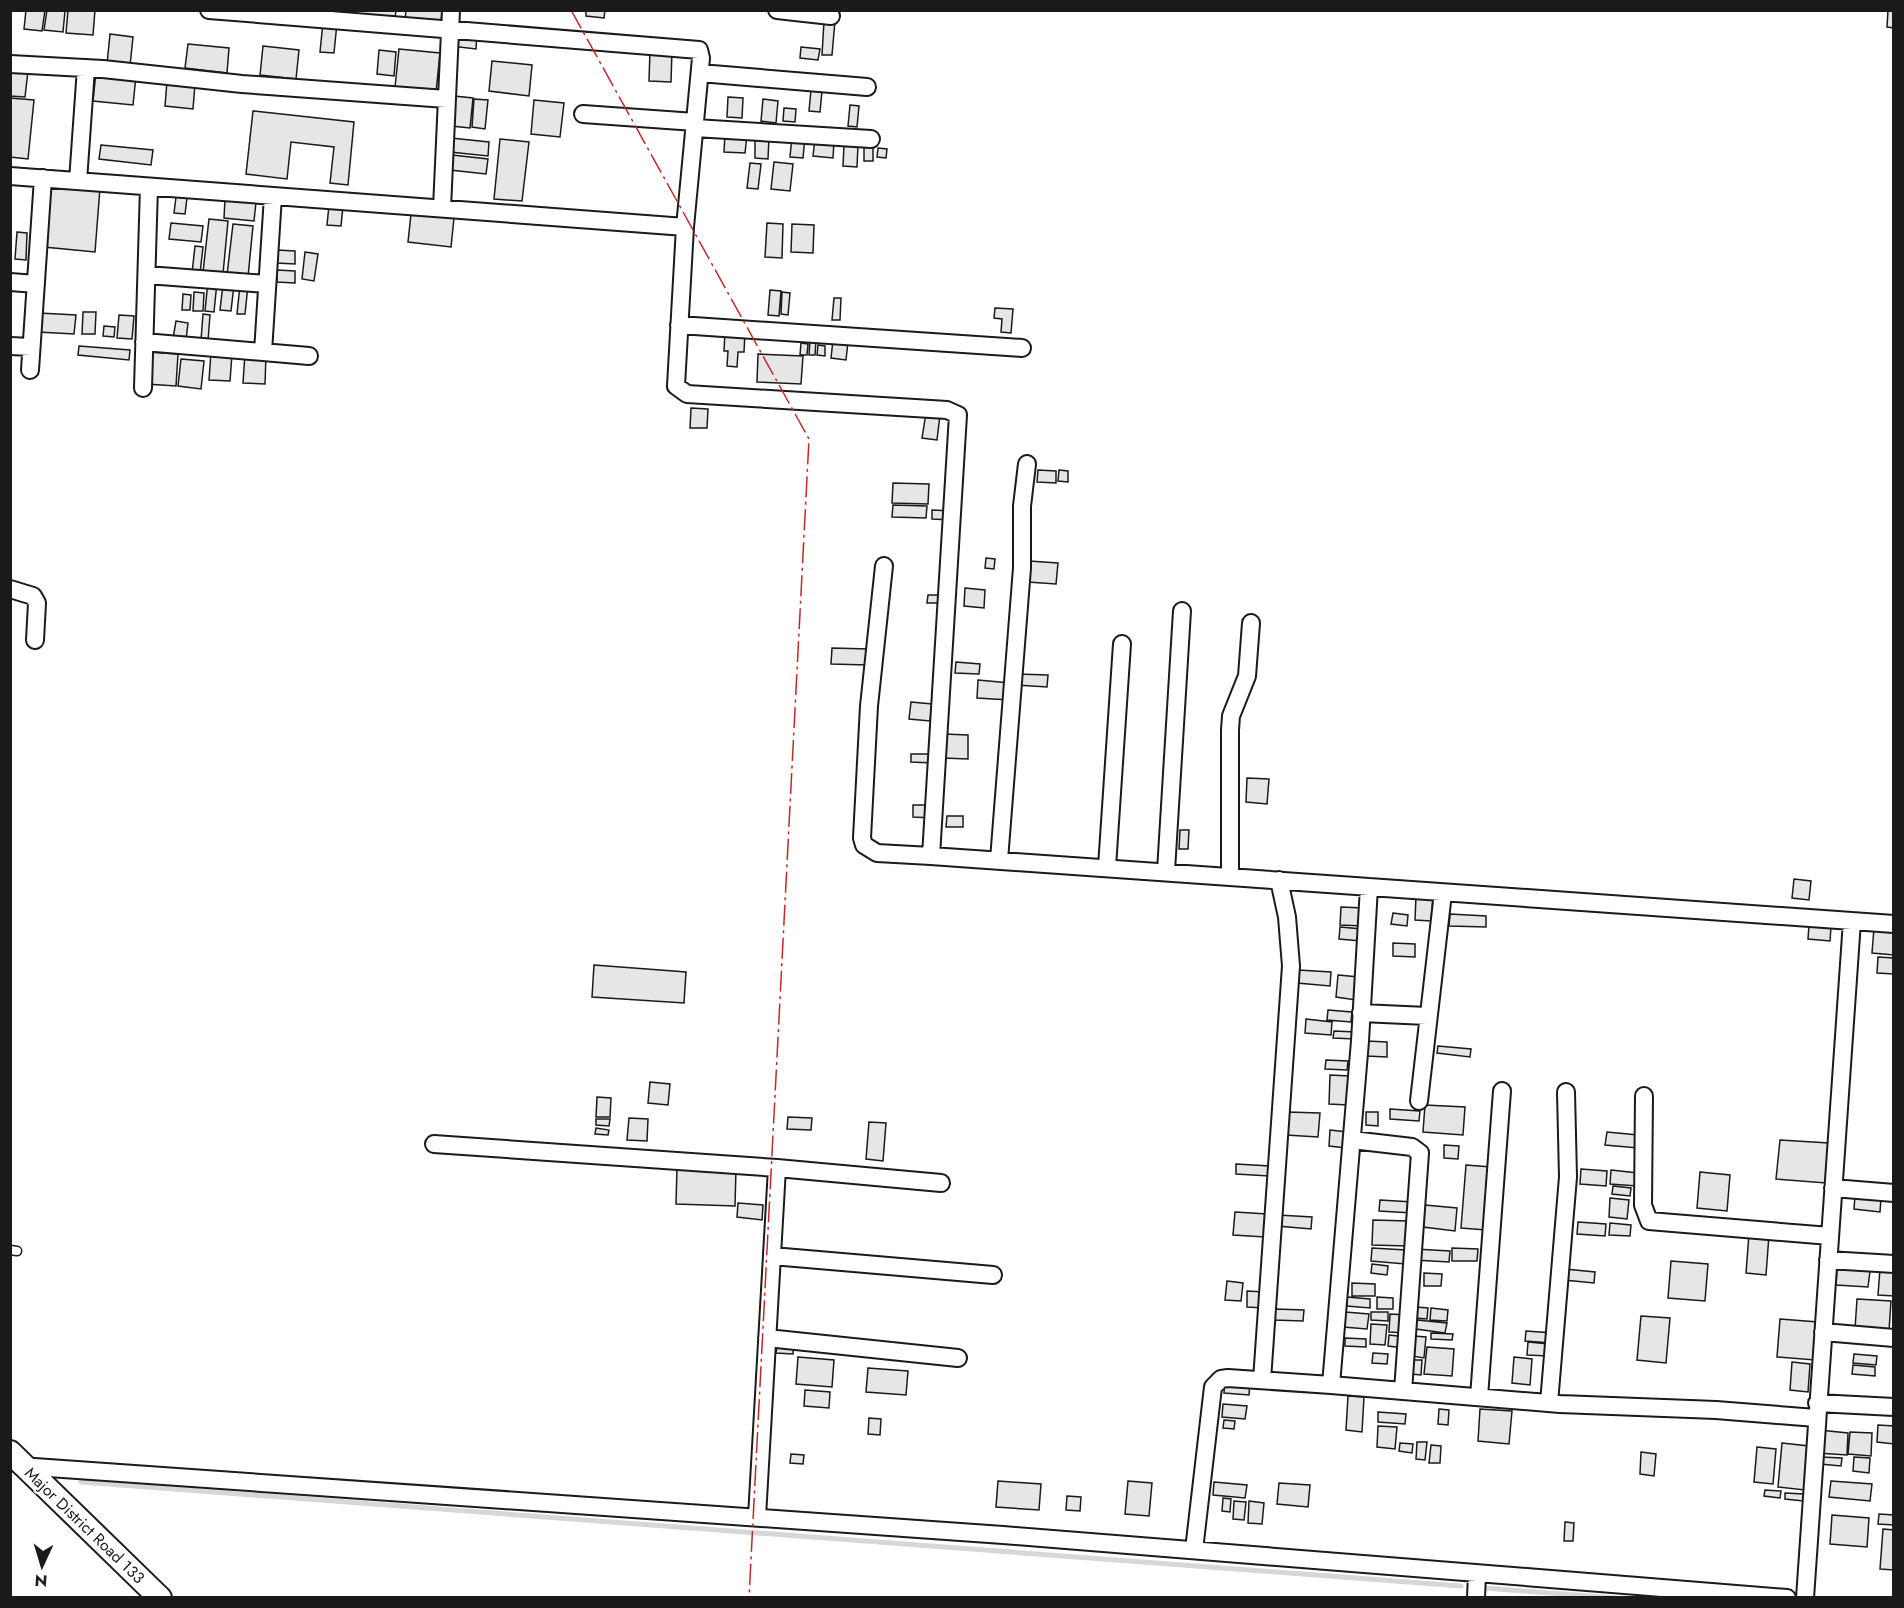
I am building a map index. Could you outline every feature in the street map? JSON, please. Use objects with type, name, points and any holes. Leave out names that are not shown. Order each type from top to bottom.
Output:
[{"type":"main road","name":"Major District Road 133","points":[[15,1461],[160,1598]]},
{"type":"street","points":[[209,10],[694,48],[701,53],[685,227],[676,386],[687,394],[947,410],[958,416],[930,856]]},
{"type":"street","points":[[442,208],[451,10]]},
{"type":"street","points":[[777,10],[831,16]]},
{"type":"street","points":[[10,64],[86,68],[242,84],[446,99]]},
{"type":"street","points":[[78,181],[86,68]]},
{"type":"street","points":[[700,73],[867,87]]},
{"type":"street","points":[[583,114],[871,139]]},
{"type":"street","points":[[10,176],[685,227]]},
{"type":"street","points":[[30,370],[43,178]]},
{"type":"street","points":[[143,388],[149,186]]},
{"type":"street","points":[[263,352],[273,196]]},
{"type":"street","points":[[147,275],[266,284]]},
{"type":"street","points":[[10,282],[36,284]]},
{"type":"street","points":[[679,325],[1022,348]]},
{"type":"street","points":[[144,342],[309,356]]},
{"type":"street","points":[[10,346],[31,347]]},
{"type":"street","points":[[999,860],[1022,568],[1022,506],[1027,464]]},
{"type":"street","points":[[884,566],[869,706],[862,838],[864,845],[877,853],[1166,871],[1443,893],[1893,924]]},
{"type":"street","points":[[10,589],[33,596],[37,603],[35,640]]},
{"type":"street","points":[[1166,871],[1182,611]]},
{"type":"street","points":[[1230,876],[1230,730],[1234,705],[1247,676],[1251,623]]},
{"type":"street","points":[[1107,867],[1122,644]]},
{"type":"street","points":[[1262,1380],[1291,966],[1287,917],[1280,880]]},
{"type":"street","points":[[1331,1385],[1352,1140],[1369,887]]},
{"type":"street","points":[[1419,1101],[1443,893]]},
{"type":"street","points":[[1804,1598],[1852,921]]},
{"type":"street","points":[[1361,1013],[1427,1016]]},
{"type":"street","points":[[1479,1397],[1502,1091]]},
{"type":"street","points":[[1549,1403],[1568,1177],[1566,1092]]},
{"type":"street","points":[[1644,1096],[1643,1205],[1649,1221],[1830,1236]]},
{"type":"street","points":[[1352,1140],[1412,1146],[1420,1154],[1403,1390]]},
{"type":"street","points":[[434,1144],[777,1168],[941,1183]]},
{"type":"street","points":[[757,1517],[777,1168]]},
{"type":"street","points":[[1833,1188],[1893,1193]]},
{"type":"street","points":[[772,1256],[993,1275]]},
{"type":"street","points":[[1828,1260],[1893,1264]]},
{"type":"street","points":[[1823,1332],[1893,1338]]},
{"type":"street","points":[[767,1338],[958,1358]]},
{"type":"street","points":[[1194,1550],[1213,1387],[1221,1379],[1403,1390],[1549,1403],[1817,1410],[1893,1407]]},
{"type":"street","points":[[15,1461],[1194,1550],[1787,1598]]},
{"type":"street","points":[[1476,1598],[1477,1573]]},
{"type":"building","points":[[26,10],[45,10],[42,31],[24,29]]},
{"type":"building","points":[[47,10],[65,11],[63,32],[44,30]]},
{"type":"building","points":[[68,10],[95,10],[93,35],[66,33]]},
{"type":"building","points":[[335,10],[396,10],[395,19],[335,13]]},
{"type":"building","points":[[406,10],[442,10],[441,24],[405,20]]},
{"type":"building","points":[[586,10],[605,10],[604,18],[586,16]]},
{"type":"building","points":[[1888,10],[1894,10],[1894,28],[1887,27]]},
{"type":"building","points":[[824,21],[835,21],[832,55],[822,55]]},
{"type":"building","points":[[323,22],[337,23],[334,53],[320,52]]},
{"type":"building","points":[[452,30],[477,33],[476,49],[451,46]]},
{"type":"building","points":[[110,34],[133,37],[130,66],[107,64]]},
{"type":"building","points":[[188,44],[229,48],[227,73],[185,68]]},
{"type":"building","points":[[263,46],[299,50],[296,79],[260,75]]},
{"type":"building","points":[[801,47],[820,49],[818,60],[800,58]]},
{"type":"building","points":[[399,49],[440,53],[436,92],[395,87]]},
{"type":"building","points":[[379,50],[396,52],[394,76],[377,74]]},
{"type":"building","points":[[650,50],[672,50],[671,82],[649,81]]},
{"type":"building","points":[[492,61],[532,65],[529,96],[489,91]]},
{"type":"building","points":[[10,69],[28,71],[25,97],[10,96]]},
{"type":"building","points":[[96,72],[136,76],[133,105],[93,101]]},
{"type":"building","points":[[167,81],[195,84],[193,109],[165,106]]},
{"type":"building","points":[[811,90],[822,91],[820,112],[809,111]]},
{"type":"building","points":[[454,96],[473,98],[470,128],[451,126]]},
{"type":"building","points":[[728,97],[743,98],[742,118],[727,117]]},
{"type":"building","points":[[10,98],[34,100],[28,159],[10,157]]},
{"type":"building","points":[[474,99],[488,100],[485,129],[472,127]]},
{"type":"building","points":[[763,99],[778,101],[776,123],[761,121]]},
{"type":"building","points":[[534,100],[564,103],[560,137],[531,134]]},
{"type":"building","points":[[850,105],[859,106],[857,127],[848,126]]},
{"type":"building","points":[[784,108],[796,109],[795,122],[783,121]]},
{"type":"building","points":[[253,111],[354,122],[348,185],[330,183],[334,147],[291,142],[287,179],[246,174]]},
{"type":"building","points":[[725,134],[747,135],[745,153],[724,152]]},
{"type":"building","points":[[792,136],[805,137],[803,158],[790,157]]},
{"type":"building","points":[[451,138],[489,142],[488,156],[450,152]]},
{"type":"building","points":[[755,138],[769,138],[768,159],[755,158]]},
{"type":"building","points":[[500,139],[529,142],[522,201],[494,199]]},
{"type":"building","points":[[815,139],[834,141],[833,158],[813,156]]},
{"type":"building","points":[[864,143],[873,143],[873,161],[864,161]]},
{"type":"building","points":[[101,145],[153,150],[151,165],[99,159]]},
{"type":"building","points":[[844,145],[858,145],[857,167],[843,166]]},
{"type":"building","points":[[878,148],[887,149],[886,158],[877,157]]},
{"type":"building","points":[[452,155],[488,159],[486,174],[450,170]]},
{"type":"building","points":[[774,162],[793,164],[790,191],[771,189]]},
{"type":"building","points":[[750,163],[761,164],[758,189],[747,188]]},
{"type":"building","points":[[49,183],[100,188],[95,252],[44,247]]},
{"type":"building","points":[[176,197],[187,198],[185,214],[174,213]]},
{"type":"building","points":[[225,199],[256,202],[254,221],[224,218]]},
{"type":"building","points":[[329,205],[343,206],[341,226],[327,225]]},
{"type":"building","points":[[411,214],[454,218],[451,247],[408,242]]},
{"type":"building","points":[[209,219],[228,221],[223,274],[203,272]]},
{"type":"building","points":[[171,223],[203,226],[201,242],[169,239]]},
{"type":"building","points":[[767,223],[783,224],[782,258],[765,257]]},
{"type":"building","points":[[233,224],[253,226],[248,277],[227,275]]},
{"type":"building","points":[[792,224],[814,225],[813,253],[791,252]]},
{"type":"building","points":[[17,232],[27,233],[26,260],[15,259]]},
{"type":"building","points":[[195,246],[203,247],[200,273],[192,273]]},
{"type":"building","points":[[277,250],[295,251],[295,264],[276,263]]},
{"type":"building","points":[[305,252],[318,254],[314,281],[302,279]]},
{"type":"building","points":[[277,270],[295,271],[295,283],[277,282]]},
{"type":"building","points":[[208,281],[217,282],[214,312],[205,311]]},
{"type":"building","points":[[223,284],[234,285],[231,311],[220,310]]},
{"type":"building","points":[[240,285],[248,285],[245,314],[237,314]]},
{"type":"building","points":[[770,290],[781,291],[779,316],[768,315]]},
{"type":"building","points":[[194,292],[204,293],[203,311],[193,311]]},
{"type":"building","points":[[782,292],[790,293],[788,315],[781,314]]},
{"type":"building","points":[[183,294],[191,295],[190,310],[182,310]]},
{"type":"building","points":[[834,298],[841,298],[840,320],[832,320]]},
{"type":"building","points":[[995,308],[1013,309],[1011,333],[1001,332],[1002,319],[994,318]]},
{"type":"building","points":[[83,312],[96,312],[95,334],[82,334]]},
{"type":"building","points":[[39,313],[76,315],[74,334],[38,332]]},
{"type":"building","points":[[203,314],[210,315],[208,341],[201,340]]},
{"type":"building","points":[[119,315],[134,316],[132,339],[117,338]]},
{"type":"building","points":[[176,321],[188,323],[186,340],[173,338]]},
{"type":"building","points":[[104,326],[115,327],[114,337],[103,336]]},
{"type":"building","points":[[725,331],[745,332],[744,352],[738,352],[737,367],[727,366],[728,351],[724,351]]},
{"type":"building","points":[[810,340],[816,340],[815,355],[809,355]]},
{"type":"building","points":[[833,340],[848,342],[846,360],[831,358]]},
{"type":"building","points":[[801,343],[808,344],[807,355],[800,355]]},
{"type":"building","points":[[818,345],[825,346],[825,356],[817,355]]},
{"type":"building","points":[[79,346],[130,350],[129,360],[78,355]]},
{"type":"building","points":[[148,352],[178,354],[176,386],[146,384]]},
{"type":"building","points":[[211,352],[232,354],[230,381],[209,380]]},
{"type":"building","points":[[245,353],[266,355],[265,384],[243,383]]},
{"type":"building","points":[[758,354],[803,356],[801,384],[757,382]]},
{"type":"building","points":[[181,359],[204,361],[201,389],[178,386]]},
{"type":"building","points":[[691,408],[708,409],[707,428],[690,428]]},
{"type":"building","points":[[926,413],[940,415],[937,440],[922,438]]},
{"type":"building","points":[[1038,470],[1056,471],[1056,483],[1037,482]]},
{"type":"building","points":[[1059,470],[1068,471],[1068,482],[1058,481]]},
{"type":"building","points":[[893,483],[929,484],[928,504],[892,503]]},
{"type":"building","points":[[893,505],[927,506],[926,518],[892,517]]},
{"type":"building","points":[[932,510],[952,511],[952,520],[932,519]]},
{"type":"building","points":[[986,558],[995,559],[994,569],[985,568]]},
{"type":"building","points":[[1029,561],[1058,563],[1056,584],[1028,582]]},
{"type":"building","points":[[965,588],[985,590],[984,608],[964,606]]},
{"type":"building","points":[[928,595],[939,595],[939,603],[927,603]]},
{"type":"building","points":[[832,648],[869,649],[868,665],[831,664]]},
{"type":"building","points":[[956,662],[980,664],[979,674],[955,673]]},
{"type":"building","points":[[1017,674],[1048,675],[1047,687],[1016,685]]},
{"type":"building","points":[[978,680],[1010,683],[1009,700],[977,698]]},
{"type":"building","points":[[911,702],[932,704],[930,721],[909,719]]},
{"type":"building","points":[[944,734],[968,735],[968,759],[943,758]]},
{"type":"building","points":[[911,754],[934,754],[933,763],[911,762]]},
{"type":"building","points":[[1247,778],[1269,779],[1267,804],[1246,802]]},
{"type":"building","points":[[913,805],[932,805],[932,818],[913,817]]},
{"type":"building","points":[[947,816],[963,816],[963,827],[946,827]]},
{"type":"building","points":[[1180,830],[1189,830],[1188,849],[1179,849]]},
{"type":"building","points":[[1794,879],[1811,881],[1809,900],[1792,898]]},
{"type":"building","points":[[1416,896],[1433,897],[1431,921],[1415,920]]},
{"type":"building","points":[[1341,907],[1364,908],[1363,926],[1340,925]]},
{"type":"building","points":[[1393,913],[1408,915],[1407,926],[1391,924]]},
{"type":"building","points":[[1450,914],[1486,916],[1486,927],[1449,926]]},
{"type":"building","points":[[1809,925],[1831,927],[1830,941],[1808,939]]},
{"type":"building","points":[[1340,927],[1362,929],[1361,941],[1339,939]]},
{"type":"building","points":[[1874,928],[1894,929],[1894,955],[1872,953]]},
{"type":"building","points":[[1393,943],[1415,944],[1415,957],[1393,956]]},
{"type":"building","points":[[1878,957],[1894,958],[1894,974],[1877,973]]},
{"type":"building","points":[[594,965],[686,972],[684,1003],[592,997]]},
{"type":"building","points":[[1298,970],[1331,972],[1330,986],[1297,983]]},
{"type":"building","points":[[1338,975],[1359,977],[1356,1000],[1336,997]]},
{"type":"building","points":[[1328,1010],[1352,1012],[1351,1022],[1327,1020]]},
{"type":"building","points":[[1306,1019],[1332,1022],[1331,1035],[1305,1033]]},
{"type":"building","points":[[1334,1031],[1356,1032],[1355,1039],[1333,1038]]},
{"type":"building","points":[[1367,1041],[1387,1042],[1387,1057],[1366,1056]]},
{"type":"building","points":[[1438,1046],[1471,1049],[1470,1057],[1437,1053]]},
{"type":"building","points":[[1326,1060],[1348,1061],[1347,1070],[1325,1069]]},
{"type":"building","points":[[1330,1075],[1349,1076],[1348,1105],[1329,1104]]},
{"type":"building","points":[[650,1082],[670,1084],[668,1105],[648,1103]]},
{"type":"building","points":[[597,1097],[611,1098],[610,1117],[596,1117]]},
{"type":"building","points":[[1425,1105],[1465,1107],[1463,1135],[1423,1132]]},
{"type":"building","points":[[1390,1109],[1420,1111],[1419,1121],[1390,1119]]},
{"type":"building","points":[[1287,1112],[1320,1113],[1318,1137],[1286,1135]]},
{"type":"building","points":[[1366,1112],[1378,1112],[1378,1126],[1366,1125]]},
{"type":"building","points":[[788,1117],[812,1118],[811,1130],[787,1129]]},
{"type":"building","points":[[629,1118],[648,1119],[647,1141],[627,1140]]},
{"type":"building","points":[[596,1119],[610,1119],[609,1126],[596,1125]]},
{"type":"building","points":[[869,1122],[886,1123],[883,1161],[866,1159]]},
{"type":"building","points":[[596,1128],[609,1130],[608,1135],[595,1134]]},
{"type":"building","points":[[1330,1130],[1347,1132],[1346,1148],[1329,1146]]},
{"type":"building","points":[[1607,1132],[1638,1135],[1638,1148],[1605,1145]]},
{"type":"building","points":[[1780,1140],[1829,1143],[1826,1183],[1776,1179]]},
{"type":"building","points":[[1444,1145],[1459,1146],[1458,1159],[1444,1158]]},
{"type":"building","points":[[1236,1164],[1270,1166],[1269,1176],[1236,1174]]},
{"type":"building","points":[[1466,1165],[1491,1167],[1486,1230],[1461,1228]]},
{"type":"building","points":[[677,1167],[736,1169],[735,1206],[676,1204]]},
{"type":"building","points":[[1581,1169],[1607,1171],[1606,1186],[1580,1184]]},
{"type":"building","points":[[1611,1170],[1638,1173],[1637,1186],[1610,1184]]},
{"type":"building","points":[[1700,1172],[1730,1175],[1727,1211],[1697,1208]]},
{"type":"building","points":[[1613,1186],[1631,1188],[1630,1196],[1612,1194]]},
{"type":"building","points":[[1855,1196],[1881,1198],[1880,1212],[1854,1209]]},
{"type":"building","points":[[1610,1198],[1629,1200],[1627,1219],[1609,1217]]},
{"type":"building","points":[[1380,1200],[1413,1202],[1412,1213],[1379,1211]]},
{"type":"building","points":[[738,1203],[763,1205],[762,1220],[737,1217]]},
{"type":"building","points":[[1425,1205],[1457,1208],[1455,1231],[1423,1227]]},
{"type":"building","points":[[1235,1212],[1267,1214],[1265,1237],[1233,1235]]},
{"type":"building","points":[[1278,1215],[1312,1217],[1311,1229],[1277,1226]]},
{"type":"building","points":[[1373,1220],[1409,1221],[1408,1246],[1372,1245]]},
{"type":"building","points":[[1578,1222],[1606,1224],[1605,1236],[1577,1234]]},
{"type":"building","points":[[1610,1223],[1631,1225],[1630,1236],[1609,1235]]},
{"type":"building","points":[[1749,1234],[1769,1235],[1766,1275],[1746,1273]]},
{"type":"building","points":[[1372,1248],[1406,1250],[1405,1264],[1371,1261]]},
{"type":"building","points":[[1452,1248],[1478,1249],[1477,1261],[1452,1261]]},
{"type":"building","points":[[1415,1249],[1450,1251],[1449,1262],[1414,1260]]},
{"type":"building","points":[[1671,1261],[1708,1264],[1705,1301],[1668,1298]]},
{"type":"building","points":[[1372,1264],[1388,1266],[1387,1275],[1371,1273]]},
{"type":"building","points":[[1565,1269],[1595,1272],[1594,1283],[1564,1280]]},
{"type":"building","points":[[1837,1269],[1870,1271],[1868,1287],[1836,1285]]},
{"type":"building","points":[[1880,1269],[1894,1270],[1894,1296],[1878,1295]]},
{"type":"building","points":[[1424,1273],[1442,1274],[1441,1286],[1424,1286]]},
{"type":"building","points":[[1227,1281],[1243,1283],[1241,1301],[1225,1300]]},
{"type":"building","points":[[1352,1283],[1375,1284],[1375,1296],[1352,1296]]},
{"type":"building","points":[[1247,1291],[1264,1292],[1264,1308],[1247,1307]]},
{"type":"building","points":[[1347,1297],[1370,1299],[1370,1308],[1347,1306]]},
{"type":"building","points":[[1377,1297],[1393,1298],[1393,1309],[1377,1309]]},
{"type":"building","points":[[1857,1299],[1891,1301],[1889,1331],[1855,1329]]},
{"type":"building","points":[[1416,1307],[1428,1308],[1427,1319],[1415,1318]]},
{"type":"building","points":[[1431,1308],[1448,1310],[1447,1321],[1430,1320]]},
{"type":"building","points":[[1275,1309],[1304,1310],[1303,1321],[1274,1320]]},
{"type":"building","points":[[1345,1312],[1369,1314],[1367,1329],[1343,1327]]},
{"type":"building","points":[[1371,1312],[1388,1312],[1388,1321],[1371,1320]]},
{"type":"building","points":[[1390,1314],[1407,1315],[1406,1333],[1389,1332]]},
{"type":"building","points":[[1641,1316],[1670,1318],[1666,1363],[1637,1360]]},
{"type":"building","points":[[1780,1319],[1818,1322],[1815,1360],[1777,1357]]},
{"type":"building","points":[[1417,1320],[1447,1323],[1445,1333],[1416,1329]]},
{"type":"building","points":[[1371,1324],[1387,1325],[1385,1345],[1370,1344]]},
{"type":"building","points":[[1526,1331],[1553,1333],[1552,1343],[1525,1341]]},
{"type":"building","points":[[1431,1333],[1453,1334],[1452,1340],[1431,1339]]},
{"type":"building","points":[[1389,1335],[1406,1337],[1404,1348],[1388,1346]]},
{"type":"building","points":[[1414,1336],[1426,1337],[1424,1358],[1412,1356]]},
{"type":"building","points":[[1345,1338],[1366,1339],[1366,1347],[1345,1346]]},
{"type":"building","points":[[778,1341],[794,1342],[793,1354],[776,1353]]},
{"type":"building","points":[[1528,1342],[1549,1344],[1548,1356],[1527,1355]]},
{"type":"building","points":[[1427,1347],[1454,1349],[1452,1376],[1424,1374]]},
{"type":"building","points":[[1373,1353],[1388,1354],[1387,1364],[1372,1363]]},
{"type":"building","points":[[1854,1354],[1877,1356],[1876,1365],[1853,1363]]},
{"type":"building","points":[[798,1357],[834,1360],[832,1387],[796,1384]]},
{"type":"building","points":[[1514,1357],[1532,1359],[1530,1385],[1512,1383]]},
{"type":"building","points":[[1412,1360],[1422,1360],[1421,1375],[1411,1374]]},
{"type":"building","points":[[1792,1362],[1810,1364],[1808,1392],[1790,1390]]},
{"type":"building","points":[[1853,1365],[1875,1367],[1875,1376],[1852,1374]]},
{"type":"building","points":[[868,1368],[908,1371],[906,1395],[866,1392]]},
{"type":"building","points":[[1225,1381],[1250,1383],[1249,1395],[1224,1393]]},
{"type":"building","points":[[805,1390],[830,1392],[829,1408],[804,1406]]},
{"type":"building","points":[[1348,1396],[1364,1397],[1362,1432],[1346,1430]]},
{"type":"building","points":[[1223,1404],[1247,1406],[1245,1419],[1222,1417]]},
{"type":"building","points":[[1439,1409],[1449,1410],[1448,1425],[1438,1424]]},
{"type":"building","points":[[1480,1409],[1512,1411],[1509,1444],[1478,1441]]},
{"type":"building","points":[[1378,1412],[1406,1414],[1405,1424],[1378,1422]]},
{"type":"building","points":[[869,1418],[881,1419],[880,1435],[868,1434]]},
{"type":"building","points":[[1224,1420],[1235,1421],[1234,1429],[1223,1428]]},
{"type":"building","points":[[1878,1425],[1894,1426],[1894,1444],[1877,1442]]},
{"type":"building","points":[[1378,1426],[1397,1427],[1395,1449],[1377,1447]]},
{"type":"building","points":[[1819,1430],[1848,1433],[1847,1455],[1817,1453]]},
{"type":"building","points":[[1850,1432],[1872,1433],[1871,1456],[1848,1454]]},
{"type":"building","points":[[1417,1442],[1427,1442],[1425,1460],[1416,1459]]},
{"type":"building","points":[[1400,1443],[1413,1444],[1412,1453],[1399,1451]]},
{"type":"building","points":[[1782,1443],[1809,1446],[1805,1490],[1778,1487]]},
{"type":"building","points":[[1431,1445],[1441,1446],[1440,1463],[1429,1463]]},
{"type":"building","points":[[1757,1447],[1776,1449],[1773,1484],[1754,1482]]},
{"type":"building","points":[[1641,1452],[1656,1454],[1654,1476],[1640,1474]]},
{"type":"building","points":[[791,1454],[804,1455],[803,1464],[790,1463]]},
{"type":"building","points":[[1821,1457],[1842,1458],[1841,1466],[1820,1464]]},
{"type":"building","points":[[1854,1457],[1870,1458],[1869,1473],[1853,1471]]},
{"type":"building","points":[[998,1481],[1041,1484],[1039,1510],[996,1507]]},
{"type":"building","points":[[1128,1481],[1152,1483],[1149,1516],[1125,1514]]},
{"type":"building","points":[[1831,1481],[1872,1484],[1870,1501],[1829,1497]]},
{"type":"building","points":[[1214,1482],[1247,1485],[1245,1498],[1213,1495]]},
{"type":"building","points":[[1279,1483],[1310,1485],[1308,1507],[1277,1504]]},
{"type":"building","points":[[1765,1490],[1781,1491],[1780,1498],[1764,1496]]},
{"type":"building","points":[[1785,1493],[1804,1494],[1803,1501],[1785,1499]]},
{"type":"building","points":[[1067,1496],[1081,1497],[1080,1511],[1066,1510]]},
{"type":"building","points":[[1223,1498],[1231,1499],[1230,1512],[1222,1511]]},
{"type":"building","points":[[1234,1501],[1246,1502],[1244,1520],[1233,1519]]},
{"type":"building","points":[[1249,1501],[1264,1503],[1262,1524],[1248,1523]]},
{"type":"building","points":[[1879,1514],[1894,1515],[1894,1525],[1878,1524]]},
{"type":"building","points":[[1832,1515],[1869,1518],[1867,1547],[1830,1544]]},
{"type":"building","points":[[1565,1522],[1574,1523],[1573,1541],[1564,1541]]},
{"type":"building","points":[[1883,1529],[1894,1530],[1894,1570],[1880,1569]]},
{"type":"waterway","points":[[81,1482],[1461,1586]]},
{"type":"waterway","points":[[1485,1588],[1615,1598]]},
{"type":"power","points":[[571,10],[809,439],[749,1598]]}]
